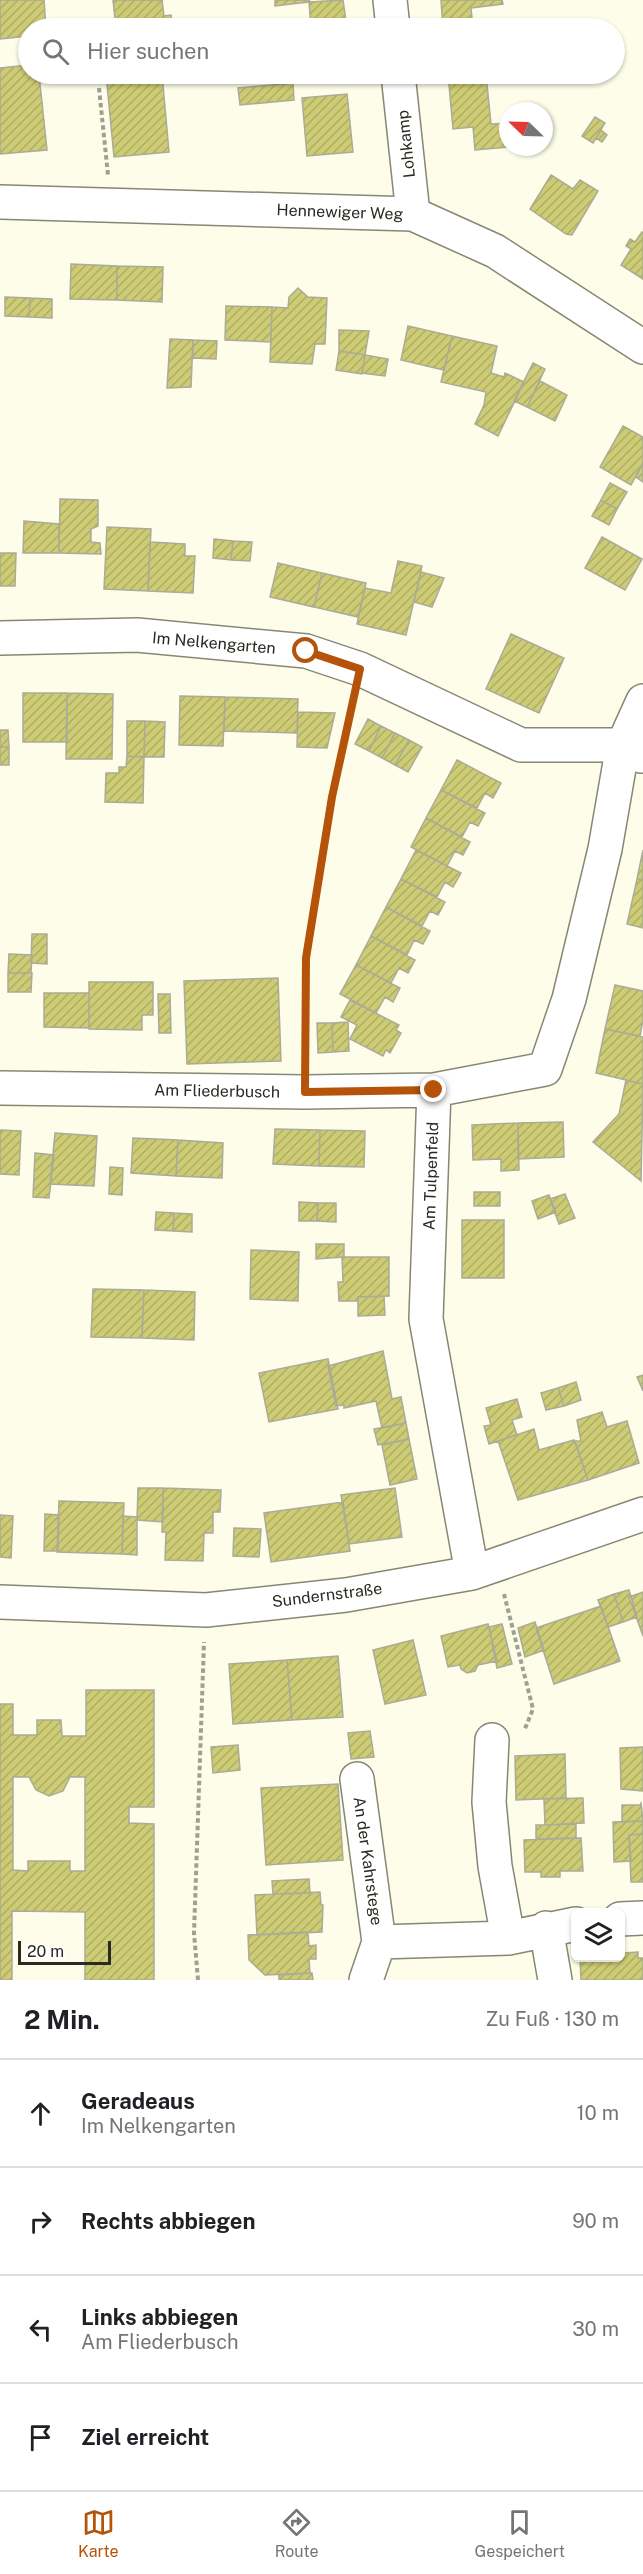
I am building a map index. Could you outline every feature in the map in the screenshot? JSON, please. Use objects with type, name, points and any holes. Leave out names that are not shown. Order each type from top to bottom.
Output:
[{"type":"street","points":[[390,0],[392,18]]},
{"type":"street","name":"Lohkamp","points":[[399,84],[413,214]]},
{"type":"street","name":"Hennewiger Weg","points":[[0,202],[413,214],[495,251],[643,347]]},
{"type":"street","name":"Im Nelkengarten","points":[[0,638],[137,635],[306,651],[360,669],[521,746],[633,751]]},
{"type":"street","points":[[434,1090],[545,1069],[570,999],[605,849],[633,751],[643,701]]},
{"type":"street","name":"Am Fliederbusch","points":[[0,1088],[305,1092],[434,1090]]},
{"type":"street","name":"Am Tulpenfeld","points":[[434,1090],[426,1319],[484,1569]]},
{"type":"street","name":"Sundernstraße","points":[[0,1602],[206,1610],[346,1594],[484,1569],[643,1514]]},
{"type":"street","points":[[492,1740],[489,1802],[495,1866],[508,1938]]},
{"type":"street","name":"An der Kahrstege","points":[[357,1779],[379,1942],[366,1980]]},
{"type":"street","points":[[625,1919],[643,1918]]},
{"type":"street","name":"An der Kahrstege","points":[[379,1942],[508,1938],[561,1926],[555,1980]]},
{"type":"path","points":[[99,88],[111,205]]},
{"type":"path","points":[[305,1092],[306,958],[332,797],[360,669]]},
{"type":"path","points":[[484,1569],[533,1709],[524,1731],[492,1740]]},
{"type":"path","points":[[198,1980],[194,1933],[206,1610]]},
{"type":"building","points":[[0,0],[44,0],[45,18],[18,18],[18,37],[0,39]]},
{"type":"building","points":[[113,0],[162,0],[164,16],[171,15],[171,18],[115,18]]},
{"type":"building","points":[[275,0],[309,0],[310,2],[275,6]]},
{"type":"building","points":[[343,0],[346,18],[310,18],[309,2]]},
{"type":"building","points":[[441,0],[502,0],[503,4],[471,8],[472,18],[442,18]]},
{"type":"building","points":[[18,66],[18,84],[40,84],[47,150],[0,154],[0,68]]},
{"type":"building","points":[[107,84],[163,84],[169,152],[114,157]]},
{"type":"building","points":[[293,84],[294,100],[240,105],[238,88]]},
{"type":"building","points":[[449,84],[487,84],[491,124],[499,124],[499,148],[475,150],[473,127],[453,129]]},
{"type":"building","points":[[347,94],[353,152],[307,156],[302,98]]},
{"type":"building","points":[[595,117],[605,123],[593,143],[582,136]]},
{"type":"building","points":[[601,130],[607,135],[602,142],[596,138]]},
{"type":"building","points":[[551,175],[573,189],[580,180],[598,191],[572,235],[566,234],[530,209]]},
{"type":"building","points":[[642,232],[643,279],[621,265],[631,249],[626,246],[630,239],[635,242]]},
{"type":"building","points":[[71,264],[117,266],[117,300],[70,299]]},
{"type":"building","points":[[117,266],[163,267],[162,302],[117,300]]},
{"type":"building","points":[[298,288],[308,297],[327,298],[325,344],[315,344],[312,364],[270,362],[272,307],[288,308],[289,297]]},
{"type":"building","points":[[5,297],[30,298],[29,317],[5,316]]},
{"type":"building","points":[[30,298],[52,299],[52,318],[29,317]]},
{"type":"building","points":[[226,306],[272,307],[271,342],[225,340]]},
{"type":"building","points":[[408,326],[452,336],[444,370],[401,360]]},
{"type":"building","points":[[339,330],[369,331],[365,355],[339,351]]},
{"type":"building","points":[[452,336],[497,346],[491,373],[504,377],[505,373],[524,382],[498,436],[475,424],[484,405],[486,392],[441,382]]},
{"type":"building","points":[[170,339],[193,340],[191,387],[167,388]]},
{"type":"building","points":[[193,340],[217,341],[216,359],[193,358]]},
{"type":"building","points":[[339,351],[365,355],[362,374],[336,370]]},
{"type":"building","points":[[365,355],[388,359],[385,376],[362,373]]},
{"type":"building","points":[[533,363],[545,369],[527,407],[514,401]]},
{"type":"building","points":[[540,381],[567,395],[555,421],[527,407]]},
{"type":"building","points":[[623,426],[643,437],[643,463],[631,485],[600,467]]},
{"type":"building","points":[[643,463],[643,482],[636,477]]},
{"type":"building","points":[[610,483],[627,492],[617,509],[601,500]]},
{"type":"building","points":[[60,499],[98,500],[98,526],[91,529],[91,542],[100,543],[101,554],[59,553]]},
{"type":"building","points":[[601,500],[617,509],[609,525],[592,516]]},
{"type":"building","points":[[24,521],[59,524],[59,553],[23,553]]},
{"type":"building","points":[[107,527],[151,529],[148,591],[104,589]]},
{"type":"building","points":[[602,537],[642,559],[625,590],[585,568]]},
{"type":"building","points":[[214,539],[233,541],[231,560],[213,558]]},
{"type":"building","points":[[233,541],[252,542],[250,561],[231,560]]},
{"type":"building","points":[[150,542],[185,544],[185,556],[195,556],[193,593],[148,591]]},
{"type":"building","points":[[0,553],[16,553],[15,586],[0,586]]},
{"type":"building","points":[[398,561],[422,566],[406,635],[357,624],[365,588],[391,593]]},
{"type":"building","points":[[278,563],[322,573],[314,607],[270,597]]},
{"type":"building","points":[[421,572],[444,578],[432,607],[414,602]]},
{"type":"building","points":[[322,573],[366,583],[358,617],[314,607]]},
{"type":"building","points":[[511,634],[564,658],[539,713],[486,689]]},
{"type":"building","points":[[23,693],[67,693],[67,742],[23,742]]},
{"type":"building","points":[[67,693],[113,694],[112,759],[66,759]]},
{"type":"building","points":[[180,696],[225,697],[223,746],[179,745]]},
{"type":"building","points":[[225,697],[298,699],[297,733],[224,731]]},
{"type":"building","points":[[298,712],[335,713],[327,748],[297,747]]},
{"type":"building","points":[[368,719],[381,726],[369,751],[355,744]]},
{"type":"building","points":[[127,721],[145,721],[144,757],[127,756]]},
{"type":"building","points":[[145,721],[165,722],[164,757],[144,757]]},
{"type":"building","points":[[381,726],[395,733],[382,758],[369,751]]},
{"type":"building","points":[[0,730],[8,730],[9,747],[0,747]]},
{"type":"building","points":[[395,733],[409,740],[395,765],[382,758]]},
{"type":"building","points":[[409,740],[422,747],[408,772],[395,765]]},
{"type":"building","points":[[0,747],[9,747],[9,765],[0,765]]},
{"type":"building","points":[[127,756],[144,757],[143,803],[105,802],[106,773],[119,773],[119,767],[126,767]]},
{"type":"building","points":[[457,760],[501,783],[493,798],[485,793],[477,808],[441,790]]},
{"type":"building","points":[[441,790],[485,813],[478,826],[470,822],[462,837],[426,818]]},
{"type":"building","points":[[426,818],[470,842],[463,855],[455,851],[447,866],[411,847]]},
{"type":"building","points":[[416,850],[461,873],[453,887],[445,882],[437,897],[401,879]]},
{"type":"building","points":[[643,850],[643,880],[637,879]]},
{"type":"building","points":[[401,879],[445,902],[438,915],[430,911],[422,926],[386,907]]},
{"type":"building","points":[[637,879],[643,880],[643,928],[627,924]]},
{"type":"building","points":[[386,907],[430,931],[423,944],[414,940],[407,955],[371,936]]},
{"type":"building","points":[[32,934],[47,934],[47,964],[31,963]]},
{"type":"building","points":[[371,936],[415,960],[408,973],[399,968],[391,983],[356,965]]},
{"type":"building","points":[[9,954],[32,955],[31,973],[8,973]]},
{"type":"building","points":[[356,965],[400,988],[393,1002],[385,997],[376,1013],[340,994]]},
{"type":"building","points":[[8,973],[32,973],[31,992],[8,992]]},
{"type":"building","points":[[278,978],[281,1061],[187,1064],[184,981]]},
{"type":"building","points":[[89,982],[153,982],[153,1015],[142,1015],[142,1030],[89,1029]]},
{"type":"building","points":[[615,985],[643,991],[643,1021],[640,1036],[605,1029]]},
{"type":"building","points":[[44,993],[89,993],[89,1028],[44,1027]]},
{"type":"building","points":[[158,994],[170,994],[171,1033],[159,1033]]},
{"type":"building","points":[[350,1000],[399,1025],[396,1030],[401,1033],[390,1053],[386,1050],[383,1056],[350,1039],[357,1025],[341,1017]]},
{"type":"building","points":[[348,1022],[349,1051],[333,1052],[332,1023]]},
{"type":"building","points":[[317,1023],[332,1023],[333,1052],[318,1053]]},
{"type":"building","points":[[605,1029],[643,1037],[643,1084],[596,1073]]},
{"type":"building","points":[[626,1080],[643,1084],[641,1181],[593,1142],[619,1114]]},
{"type":"building","points":[[563,1122],[564,1157],[518,1159],[518,1123]]},
{"type":"building","points":[[518,1123],[519,1170],[501,1171],[501,1159],[473,1160],[472,1125]]},
{"type":"building","points":[[275,1129],[320,1130],[319,1166],[273,1164]]},
{"type":"building","points":[[0,1130],[21,1131],[19,1175],[0,1174]]},
{"type":"building","points":[[320,1130],[365,1131],[364,1167],[319,1166]]},
{"type":"building","points":[[55,1133],[97,1136],[94,1186],[50,1184]]},
{"type":"building","points":[[133,1138],[178,1140],[176,1176],[131,1173]]},
{"type":"building","points":[[178,1140],[223,1143],[222,1178],[176,1176]]},
{"type":"building","points":[[35,1153],[54,1155],[49,1198],[33,1197]]},
{"type":"building","points":[[110,1167],[123,1168],[122,1195],[109,1194]]},
{"type":"building","points":[[474,1192],[500,1192],[500,1206],[474,1206]]},
{"type":"building","points":[[565,1194],[575,1218],[559,1224],[550,1199]]},
{"type":"building","points":[[549,1195],[556,1212],[538,1219],[532,1201]]},
{"type":"building","points":[[299,1202],[318,1203],[317,1221],[299,1221]]},
{"type":"building","points":[[318,1203],[336,1203],[336,1222],[317,1221]]},
{"type":"building","points":[[156,1212],[174,1213],[173,1231],[155,1230]]},
{"type":"building","points":[[174,1213],[192,1214],[192,1232],[173,1231]]},
{"type":"building","points":[[462,1220],[504,1220],[504,1278],[462,1278]]},
{"type":"building","points":[[316,1244],[344,1244],[344,1257],[316,1259]]},
{"type":"building","points":[[251,1250],[299,1252],[298,1301],[250,1299]]},
{"type":"building","points":[[342,1257],[389,1257],[389,1296],[358,1297],[358,1301],[339,1301],[338,1282],[343,1282]]},
{"type":"building","points":[[93,1289],[144,1290],[142,1338],[91,1337]]},
{"type":"building","points":[[144,1290],[195,1292],[194,1340],[142,1338]]},
{"type":"building","points":[[384,1296],[385,1315],[358,1316],[358,1297]]},
{"type":"building","points":[[383,1351],[392,1399],[401,1397],[406,1423],[382,1428],[376,1401],[344,1408],[344,1405],[336,1406],[328,1366]]},
{"type":"building","points":[[328,1359],[338,1409],[269,1422],[259,1373]]},
{"type":"building","points":[[643,1375],[643,1391],[637,1377]]},
{"type":"building","points":[[576,1382],[581,1400],[564,1406],[558,1388]]},
{"type":"building","points":[[558,1388],[564,1406],[546,1410],[541,1393]]},
{"type":"building","points":[[517,1399],[522,1417],[512,1420],[517,1435],[489,1444],[484,1426],[491,1425],[486,1408]]},
{"type":"building","points":[[602,1412],[607,1427],[627,1421],[639,1463],[588,1480],[575,1441],[581,1441],[577,1420]]},
{"type":"building","points":[[406,1423],[409,1439],[378,1445],[374,1429]]},
{"type":"building","points":[[534,1429],[539,1450],[574,1440],[588,1480],[518,1500],[498,1441]]},
{"type":"building","points":[[409,1439],[417,1479],[390,1485],[382,1445]]},
{"type":"building","points":[[138,1488],[163,1488],[163,1522],[137,1520]]},
{"type":"building","points":[[163,1488],[221,1490],[220,1512],[213,1512],[213,1533],[204,1533],[203,1561],[165,1560],[166,1532],[162,1532]]},
{"type":"building","points":[[395,1488],[402,1537],[349,1544],[341,1495]]},
{"type":"building","points":[[59,1501],[124,1503],[122,1554],[57,1552]]},
{"type":"building","points":[[343,1502],[350,1551],[271,1562],[264,1513]]},
{"type":"building","points":[[45,1514],[59,1515],[58,1551],[44,1551]]},
{"type":"building","points":[[0,1515],[13,1516],[11,1558],[0,1557]]},
{"type":"building","points":[[123,1516],[137,1517],[137,1555],[122,1554]]},
{"type":"building","points":[[234,1528],[261,1529],[259,1557],[233,1556]]},
{"type":"building","points":[[629,1590],[637,1617],[623,1622],[614,1594]]},
{"type":"building","points":[[643,1592],[643,1636],[629,1597]]},
{"type":"building","points":[[614,1594],[623,1622],[608,1627],[598,1600]]},
{"type":"building","points":[[601,1606],[620,1661],[554,1684],[536,1628]]},
{"type":"building","points":[[535,1622],[544,1650],[525,1657],[518,1628]]},
{"type":"building","points":[[488,1624],[497,1661],[478,1665],[475,1671],[467,1673],[461,1669],[460,1665],[448,1667],[441,1636]]},
{"type":"building","points":[[502,1624],[512,1664],[497,1668],[489,1627]]},
{"type":"building","points":[[413,1640],[426,1695],[385,1704],[373,1650]]},
{"type":"building","points":[[338,1656],[343,1717],[292,1720],[287,1660]]},
{"type":"building","points":[[287,1660],[292,1720],[233,1724],[229,1664]]},
{"type":"building","points":[[86,1690],[154,1690],[154,1807],[129,1807],[129,1823],[154,1824],[154,1980],[85,1980],[85,1912],[12,1911],[12,1980],[0,1980],[0,1704],[13,1704],[13,1735],[37,1735],[37,1720],[61,1720],[62,1736],[86,1736]],"holes":[[[13,1777],[29,1777],[36,1790],[49,1796],[63,1791],[70,1777],[85,1777],[85,1871],[70,1871],[70,1861],[28,1861],[28,1871],[13,1870]]]},
{"type":"building","points":[[370,1731],[374,1757],[351,1759],[348,1733]]},
{"type":"building","points":[[238,1745],[240,1770],[213,1773],[211,1747]]},
{"type":"building","points":[[643,1747],[643,1791],[621,1789],[620,1748]]},
{"type":"building","points":[[565,1754],[566,1798],[516,1800],[515,1756]]},
{"type":"building","points":[[338,1784],[343,1860],[266,1865],[261,1788]]},
{"type":"building","points":[[583,1798],[584,1823],[545,1825],[544,1799]]},
{"type":"building","points":[[641,1802],[643,1821],[622,1822],[622,1805],[641,1805]]},
{"type":"building","points":[[643,1821],[643,1834],[629,1835],[631,1861],[614,1862],[613,1822]]},
{"type":"building","points":[[576,1824],[576,1838],[536,1839],[536,1825]]},
{"type":"building","points":[[643,1834],[643,1882],[631,1882],[629,1835]]},
{"type":"building","points":[[581,1838],[583,1871],[560,1871],[560,1877],[541,1877],[541,1872],[525,1872],[524,1840]]},
{"type":"building","points":[[309,1879],[310,1893],[273,1894],[272,1881]]},
{"type":"building","points":[[320,1892],[321,1905],[323,1905],[322,1932],[257,1935],[255,1895]]},
{"type":"building","points":[[308,1932],[309,1946],[316,1945],[316,1959],[309,1959],[310,1973],[265,1975],[249,1960],[248,1935]]},
{"type":"building","points":[[638,1952],[638,1958],[643,1958],[643,1980],[581,1980],[580,1962],[625,1962],[625,1953]]},
{"type":"building","points":[[312,1973],[313,1980],[279,1980],[279,1975]]},
{"type":"route","points":[[306,651],[360,669],[332,797],[306,958],[305,1092],[434,1090]]}]
